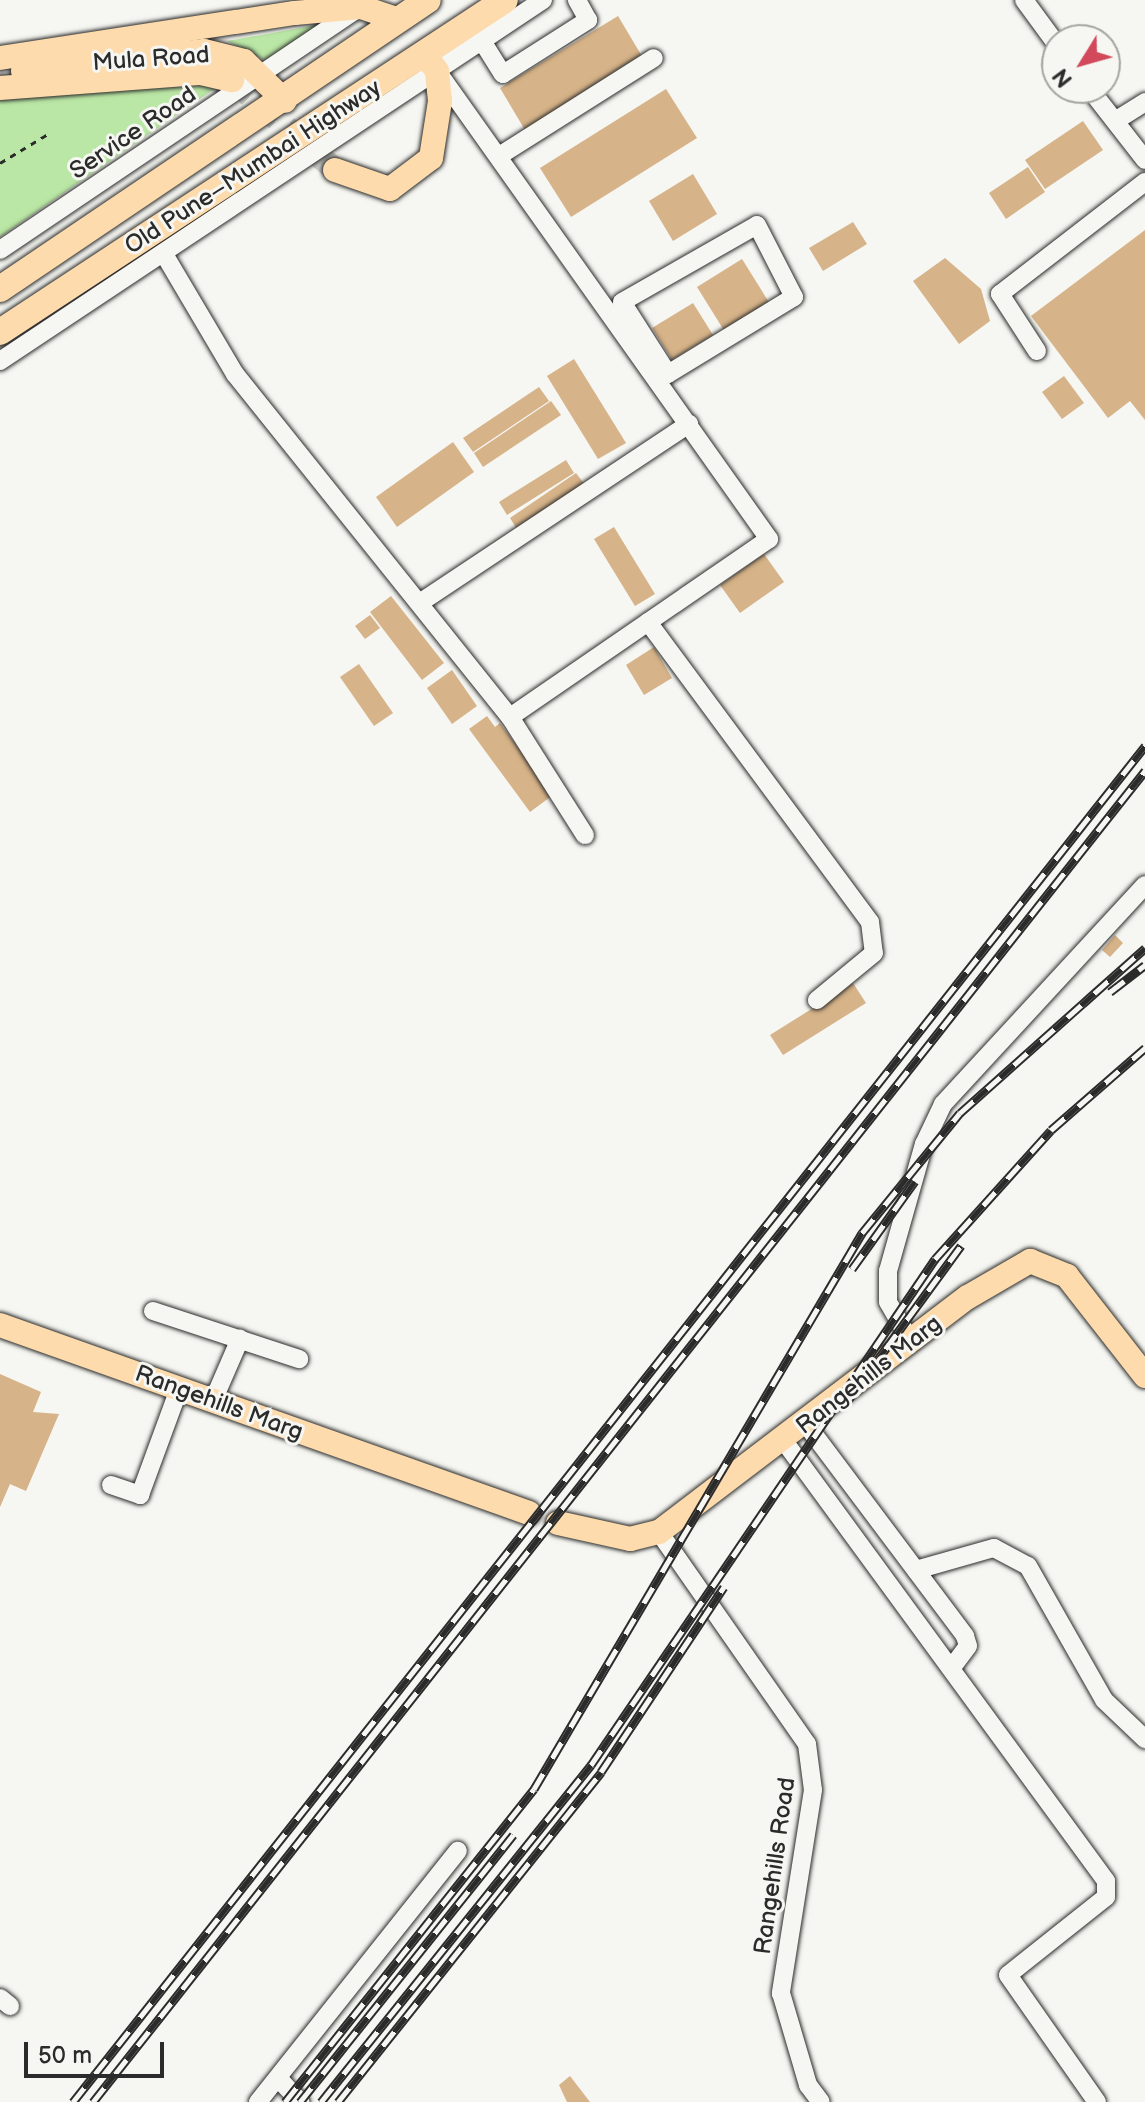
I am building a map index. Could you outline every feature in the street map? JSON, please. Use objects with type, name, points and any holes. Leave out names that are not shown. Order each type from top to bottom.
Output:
[{"type":"highway","name":"Old Pune–Mumbai Highway","points":[[0,289],[285,101],[428,0]]},
{"type":"highway","name":"Old Pune–Mumbai Highway","points":[[0,332],[431,63],[505,0]]},
{"type":"main road","points":[[0,58],[366,3],[399,20]]},
{"type":"main road","name":"Mula Road","points":[[0,74],[204,51],[229,54],[262,75],[285,101]]},
{"type":"main road","points":[[335,170],[390,189],[420,171],[437,144],[431,63]]},
{"type":"main road","points":[[0,88],[201,73],[232,80]]},
{"type":"main road","name":"Rangehills Marg","points":[[558,1523],[630,1539],[659,1532],[784,1441],[1010,1268],[1048,1263],[1082,1292],[1142,1366]]},
{"type":"main road","name":"Rangehills Marg","points":[[0,1325],[529,1513]]},
{"type":"street","points":[[0,361],[164,254],[431,63],[482,41],[543,0]]},
{"type":"street","points":[[482,41],[503,74],[588,20],[577,0]]},
{"type":"street","points":[[1024,0],[1042,24]]},
{"type":"street","name":"Service Road","points":[[0,250],[366,3]]},
{"type":"street","points":[[499,156],[654,58]]},
{"type":"street","points":[[431,63],[663,377]]},
{"type":"street","points":[[1115,121],[1145,102]]},
{"type":"street","points":[[1102,104],[1145,160]]},
{"type":"street","points":[[1037,351],[1000,294],[1145,182]]},
{"type":"street","points":[[510,717],[769,539],[689,424],[663,377],[622,302],[757,225],[794,297],[663,377]]},
{"type":"street","points":[[164,254],[260,409],[421,602],[510,717],[585,835]]},
{"type":"street","points":[[421,602],[689,424]]},
{"type":"street","points":[[648,622],[870,922],[874,953],[817,1000]]},
{"type":"street","points":[[911,1342],[888,1302],[888,1271],[924,1144],[943,1104],[1145,885]]},
{"type":"street","points":[[153,1311],[299,1359]]},
{"type":"street","points":[[213,1401],[240,1339]]},
{"type":"street","points":[[111,1485],[140,1495],[179,1389]]},
{"type":"street","points":[[806,1424],[968,1642],[953,1666]]},
{"type":"street","points":[[784,1441],[953,1666],[1106,1881],[1106,1897],[1008,1975],[1097,2102]]},
{"type":"street","name":"Rangehills Road","points":[[659,1532],[807,1744],[813,1790],[781,1993],[808,2085],[821,2102]]},
{"type":"street","points":[[916,1570],[994,1548],[1028,1566],[1104,1700],[1145,1739]]},
{"type":"street","points":[[258,2102],[458,1851]]},
{"type":"street","points":[[278,2078],[300,2102]]},
{"type":"path","points":[[0,163],[48,134]]},
{"type":"green space","points":[[328,23],[269,62],[227,41]]},
{"type":"green space","points":[[220,85],[0,237],[0,96]]},
{"type":"building","points":[[618,16],[643,58],[525,130],[500,88]]},
{"type":"building","points":[[666,89],[697,138],[571,217],[540,168]]},
{"type":"building","points":[[1083,121],[1103,150],[1045,189],[1025,160]]},
{"type":"building","points":[[1028,167],[1045,192],[1006,219],[989,193]]},
{"type":"building","points":[[693,174],[717,214],[673,241],[649,201]]},
{"type":"building","points":[[853,222],[867,244],[823,271],[809,248]]},
{"type":"building","points":[[1145,230],[1145,420],[1130,401],[1108,418],[1031,316]]},
{"type":"building","points":[[945,258],[981,289],[990,321],[959,344],[913,281]]},
{"type":"building","points":[[742,259],[770,304],[725,332],[697,287]]},
{"type":"building","points":[[693,303],[713,335],[672,360],[652,328]]},
{"type":"building","points":[[574,359],[626,443],[598,459],[547,376]]},
{"type":"building","points":[[1064,376],[1084,403],[1062,419],[1042,392]]},
{"type":"building","points":[[539,387],[549,401],[473,452],[463,438]]},
{"type":"building","points":[[551,401],[561,415],[483,467],[474,453]]},
{"type":"building","points":[[453,442],[474,472],[397,527],[376,497]]},
{"type":"building","points":[[566,460],[574,473],[507,515],[499,502]]},
{"type":"building","points":[[576,473],[585,485],[518,531],[510,518]]},
{"type":"building","points":[[614,527],[655,594],[635,606],[594,539]]},
{"type":"building","points":[[764,554],[784,582],[740,613],[720,585]]},
{"type":"building","points":[[391,596],[444,663],[422,680],[370,612]]},
{"type":"building","points":[[370,615],[380,628],[365,639],[355,626]]},
{"type":"building","points":[[654,647],[672,678],[644,695],[626,665]]},
{"type":"building","points":[[359,664],[393,713],[374,726],[340,677]]},
{"type":"building","points":[[452,670],[477,706],[452,724],[427,688]]},
{"type":"building","points":[[487,716],[495,727],[500,723],[553,795],[530,812],[469,729]]},
{"type":"building","points":[[1115,935],[1123,943],[1110,957],[1102,950]]},
{"type":"building","points":[[853,983],[866,1003],[783,1055],[770,1035]]},
{"type":"building","points":[[0,1374],[41,1392],[33,1412],[59,1414],[26,1491],[10,1484],[0,1507]]},
{"type":"building","points":[[570,2076],[590,2102],[567,2102],[559,2085]]},
{"type":"tunnel","points":[[232,80],[335,170]]},
{"type":"railway","points":[[73,2102],[1145,746]]},
{"type":"railway","points":[[93,2102],[1145,771]]},
{"type":"railway","points":[[285,2102],[534,1789],[862,1233],[960,1113],[1145,948]]},
{"type":"railway","points":[[1110,992],[1145,965]]},
{"type":"railway","points":[[321,2102],[591,1765],[935,1259],[1051,1130],[1145,1048]]},
{"type":"railway","points":[[852,1269],[915,1181]]},
{"type":"railway","points":[[843,1407],[961,1246]]},
{"type":"railway","points":[[338,2102],[601,1772],[724,1587]]},
{"type":"railway","points":[[300,2102],[513,1835]]}]
